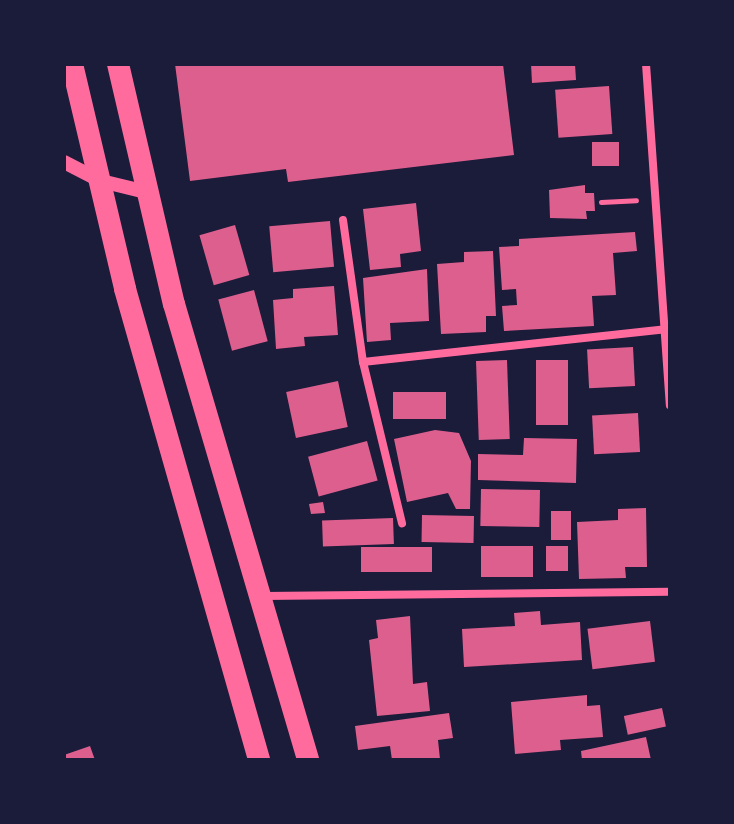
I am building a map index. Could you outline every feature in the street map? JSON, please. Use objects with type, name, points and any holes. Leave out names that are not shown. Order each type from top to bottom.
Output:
[{"type":"highway","points":[[72,64],[125,289],[259,760]]},
{"type":"highway","points":[[118,64],[146,192],[308,760]]},
{"type":"street","points":[[646,64],[670,405]]},
{"type":"street","points":[[64,162],[101,181],[146,192]]},
{"type":"street","points":[[343,220],[363,362],[402,523]]},
{"type":"street","points":[[363,362],[665,329]]},
{"type":"street","points":[[259,596],[670,592]]},
{"type":"path","points":[[601,202],[656,200]]},
{"type":"building","points":[[175,64],[503,64],[514,155],[288,182],[286,169],[190,181]]},
{"type":"building","points":[[531,64],[575,64],[576,80],[532,83]]},
{"type":"building","points":[[609,86],[612,134],[558,138],[555,90]]},
{"type":"building","points":[[592,142],[619,142],[619,166],[592,166]]},
{"type":"building","points":[[585,185],[585,193],[594,193],[595,211],[586,211],[587,219],[550,218],[549,190]]},
{"type":"building","points":[[416,203],[421,251],[400,254],[401,267],[370,270],[363,209]]},
{"type":"building","points":[[330,221],[334,267],[273,272],[269,226]]},
{"type":"building","points":[[235,225],[249,275],[214,285],[199,235]]},
{"type":"building","points":[[635,232],[637,251],[613,253],[616,295],[592,296],[594,326],[504,331],[502,306],[517,305],[516,289],[502,290],[499,247],[519,246],[519,239]]},
{"type":"building","points":[[493,251],[496,316],[486,316],[486,332],[441,334],[437,264],[464,262],[464,252]]},
{"type":"building","points":[[427,269],[429,321],[390,323],[391,340],[367,342],[363,278]]},
{"type":"building","points":[[334,286],[338,335],[304,337],[305,346],[276,349],[273,300],[293,298],[293,289]]},
{"type":"building","points":[[254,290],[268,341],[232,351],[218,300]]},
{"type":"building","points":[[633,347],[635,386],[589,388],[587,349]]},
{"type":"building","points":[[507,360],[510,439],[479,440],[476,361]]},
{"type":"building","points":[[536,360],[568,360],[568,425],[536,425]]},
{"type":"building","points":[[338,381],[348,427],[296,438],[286,392]]},
{"type":"building","points":[[393,392],[446,392],[446,419],[393,419]]},
{"type":"building","points":[[638,413],[640,452],[594,454],[592,415]]},
{"type":"building","points":[[435,430],[459,433],[471,461],[470,509],[456,509],[448,493],[407,502],[394,439]]},
{"type":"building","points":[[524,438],[577,439],[576,483],[478,480],[478,454],[523,455]]},
{"type":"building","points":[[367,441],[378,481],[319,496],[308,457]]},
{"type":"building","points":[[481,489],[540,490],[539,527],[480,526]]},
{"type":"building","points":[[323,502],[325,513],[311,514],[309,504]]},
{"type":"building","points":[[646,508],[647,567],[625,567],[626,578],[579,579],[577,522],[618,520],[618,509]]},
{"type":"building","points":[[551,511],[571,511],[571,540],[551,540]]},
{"type":"building","points":[[422,515],[474,516],[474,543],[422,542]]},
{"type":"building","points":[[393,518],[394,544],[323,546],[322,520]]},
{"type":"building","points":[[481,546],[533,546],[533,577],[481,577]]},
{"type":"building","points":[[546,546],[568,546],[568,571],[546,571]]},
{"type":"building","points":[[361,547],[432,547],[432,572],[361,572]]},
{"type":"building","points":[[540,611],[541,625],[580,622],[582,660],[464,667],[462,629],[515,626],[514,613]]},
{"type":"building","points":[[410,616],[413,684],[427,682],[430,711],[377,716],[369,640],[378,638],[376,620]]},
{"type":"building","points":[[650,621],[655,662],[592,669],[587,629]]},
{"type":"building","points":[[587,695],[587,706],[600,705],[603,737],[560,740],[561,750],[515,754],[511,702]]},
{"type":"building","points":[[662,708],[666,727],[628,735],[624,716]]},
{"type":"building","points":[[449,713],[453,738],[438,740],[440,759],[392,760],[390,746],[358,750],[355,726]]},
{"type":"building","points":[[646,737],[651,760],[582,760],[581,751]]},
{"type":"building","points":[[90,746],[95,760],[64,760],[64,755]]}]
